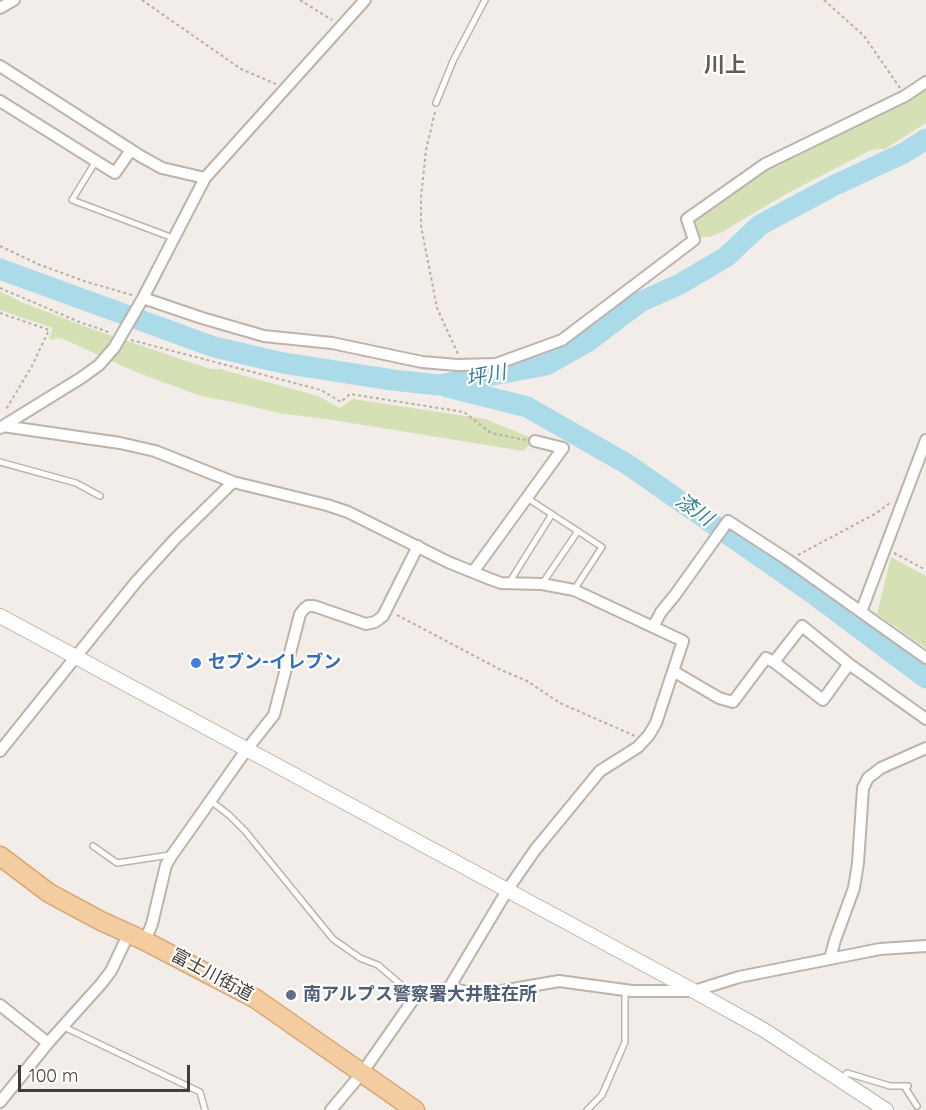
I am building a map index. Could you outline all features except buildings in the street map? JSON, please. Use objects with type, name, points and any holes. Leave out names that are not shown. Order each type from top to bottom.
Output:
[{"type":"main road","name":"富士川街道","points":[[0,856],[49,892],[101,921],[137,937],[256,999],[415,1110]]},
{"type":"street","points":[[0,8],[14,0]]},
{"type":"street","points":[[4,421],[90,372],[114,348],[206,178],[365,0]]},
{"type":"street","points":[[0,66],[162,168],[206,178]]},
{"type":"street","points":[[143,298],[264,336],[332,343],[422,362],[496,364],[562,340],[694,240],[687,219],[765,164],[905,96],[926,82]]},
{"type":"street","points":[[0,101],[115,173],[131,150]]},
{"type":"street","points":[[4,421],[155,451],[233,482],[327,505],[348,512],[473,572],[501,583],[542,584],[574,590],[683,641],[656,723],[638,747],[600,771],[535,850],[508,889],[449,988]]},
{"type":"street","points":[[861,612],[926,440]]},
{"type":"street","points":[[473,572],[562,448],[535,441]]},
{"type":"street","points":[[0,750],[144,573],[233,482]]},
{"type":"street","points":[[653,627],[661,612],[728,521],[788,560],[926,658]]},
{"type":"street","points":[[1,1098],[111,971],[137,937],[152,924],[166,865],[247,748],[274,715],[300,614],[308,606],[314,606],[366,624],[383,616],[418,546]]},
{"type":"street","points":[[0,616],[694,990],[764,1030],[886,1110]]},
{"type":"street","points":[[774,662],[802,626],[849,664],[926,719]]},
{"type":"street","points":[[673,671],[719,698],[733,702],[766,658],[823,700],[849,664]]},
{"type":"street","points":[[830,959],[854,888],[863,788],[868,778],[881,768],[926,748]]},
{"type":"street","points":[[331,1110],[362,1073],[415,997],[449,988],[472,993],[496,992],[559,981],[625,990],[694,990],[739,977],[830,959],[880,950],[926,946]]},
{"type":"street","points":[[0,1005],[48,1044]]},
{"type":"lane","points":[[436,103],[453,61],[485,0]]},
{"type":"lane","points":[[96,161],[72,200],[173,238]]},
{"type":"lane","points":[[0,462],[76,483],[100,496]]},
{"type":"lane","points":[[527,498],[602,547],[574,590]]},
{"type":"lane","points":[[509,583],[552,514]]},
{"type":"lane","points":[[542,584],[578,531]]},
{"type":"lane","points":[[211,801],[245,831],[333,939],[360,957],[378,965],[415,997]]},
{"type":"lane","points":[[93,846],[117,863],[172,855]]},
{"type":"lane","points":[[587,1110],[602,1095],[625,1042],[625,990]]},
{"type":"lane","points":[[63,1026],[200,1092],[205,1110]]},
{"type":"lane","points":[[841,1080],[847,1073],[882,1084],[906,1086],[917,1106]]},
{"type":"path","points":[[142,0],[241,69],[287,88]]},
{"type":"path","points":[[300,0],[342,27]]},
{"type":"path","points":[[824,0],[864,36],[905,96]]},
{"type":"path","points":[[436,103],[426,150],[421,197],[421,226],[437,308],[462,364]]},
{"type":"path","points":[[0,246],[40,265],[87,282],[143,298]]},
{"type":"path","points":[[0,288],[121,337],[321,390],[342,402],[350,394],[464,412],[491,433],[535,441]]},
{"type":"path","points":[[0,313],[49,330],[4,421]]},
{"type":"path","points":[[788,560],[875,514],[906,491]]},
{"type":"path","points":[[885,548],[926,570]]},
{"type":"path","points":[[387,608],[501,670],[527,681],[560,703],[644,740]]},
{"type":"green space","points":[[926,86],[926,123],[885,149],[871,150],[788,193],[722,232],[709,237],[700,237],[692,217],[767,165]]},
{"type":"green space","points":[[0,291],[21,302],[92,329],[210,369],[220,369],[318,396],[340,408],[353,399],[485,419],[529,437],[530,444],[523,451],[279,413],[204,397],[138,373],[63,339],[52,340],[49,338],[53,328],[0,310]]},
{"type":"green space","points":[[891,557],[926,576],[926,648],[877,614]]},
{"type":"waterway","name":"坪川","points":[[0,269],[214,347],[283,363],[439,385],[546,365],[587,342],[640,302],[680,284],[726,257],[760,225],[833,186],[904,153],[926,139]]},
{"type":"waterway","name":"漆川","points":[[448,387],[527,407],[627,464],[815,595],[926,678]]},
{"type":"place","name":"セブン-イレブン","points":[[196,663]]},
{"type":"place","name":"南アルプス警察署大井駐在所","points":[[291,995]]},
{"type":"district","name":"川上","points":[[725,66]]}]
